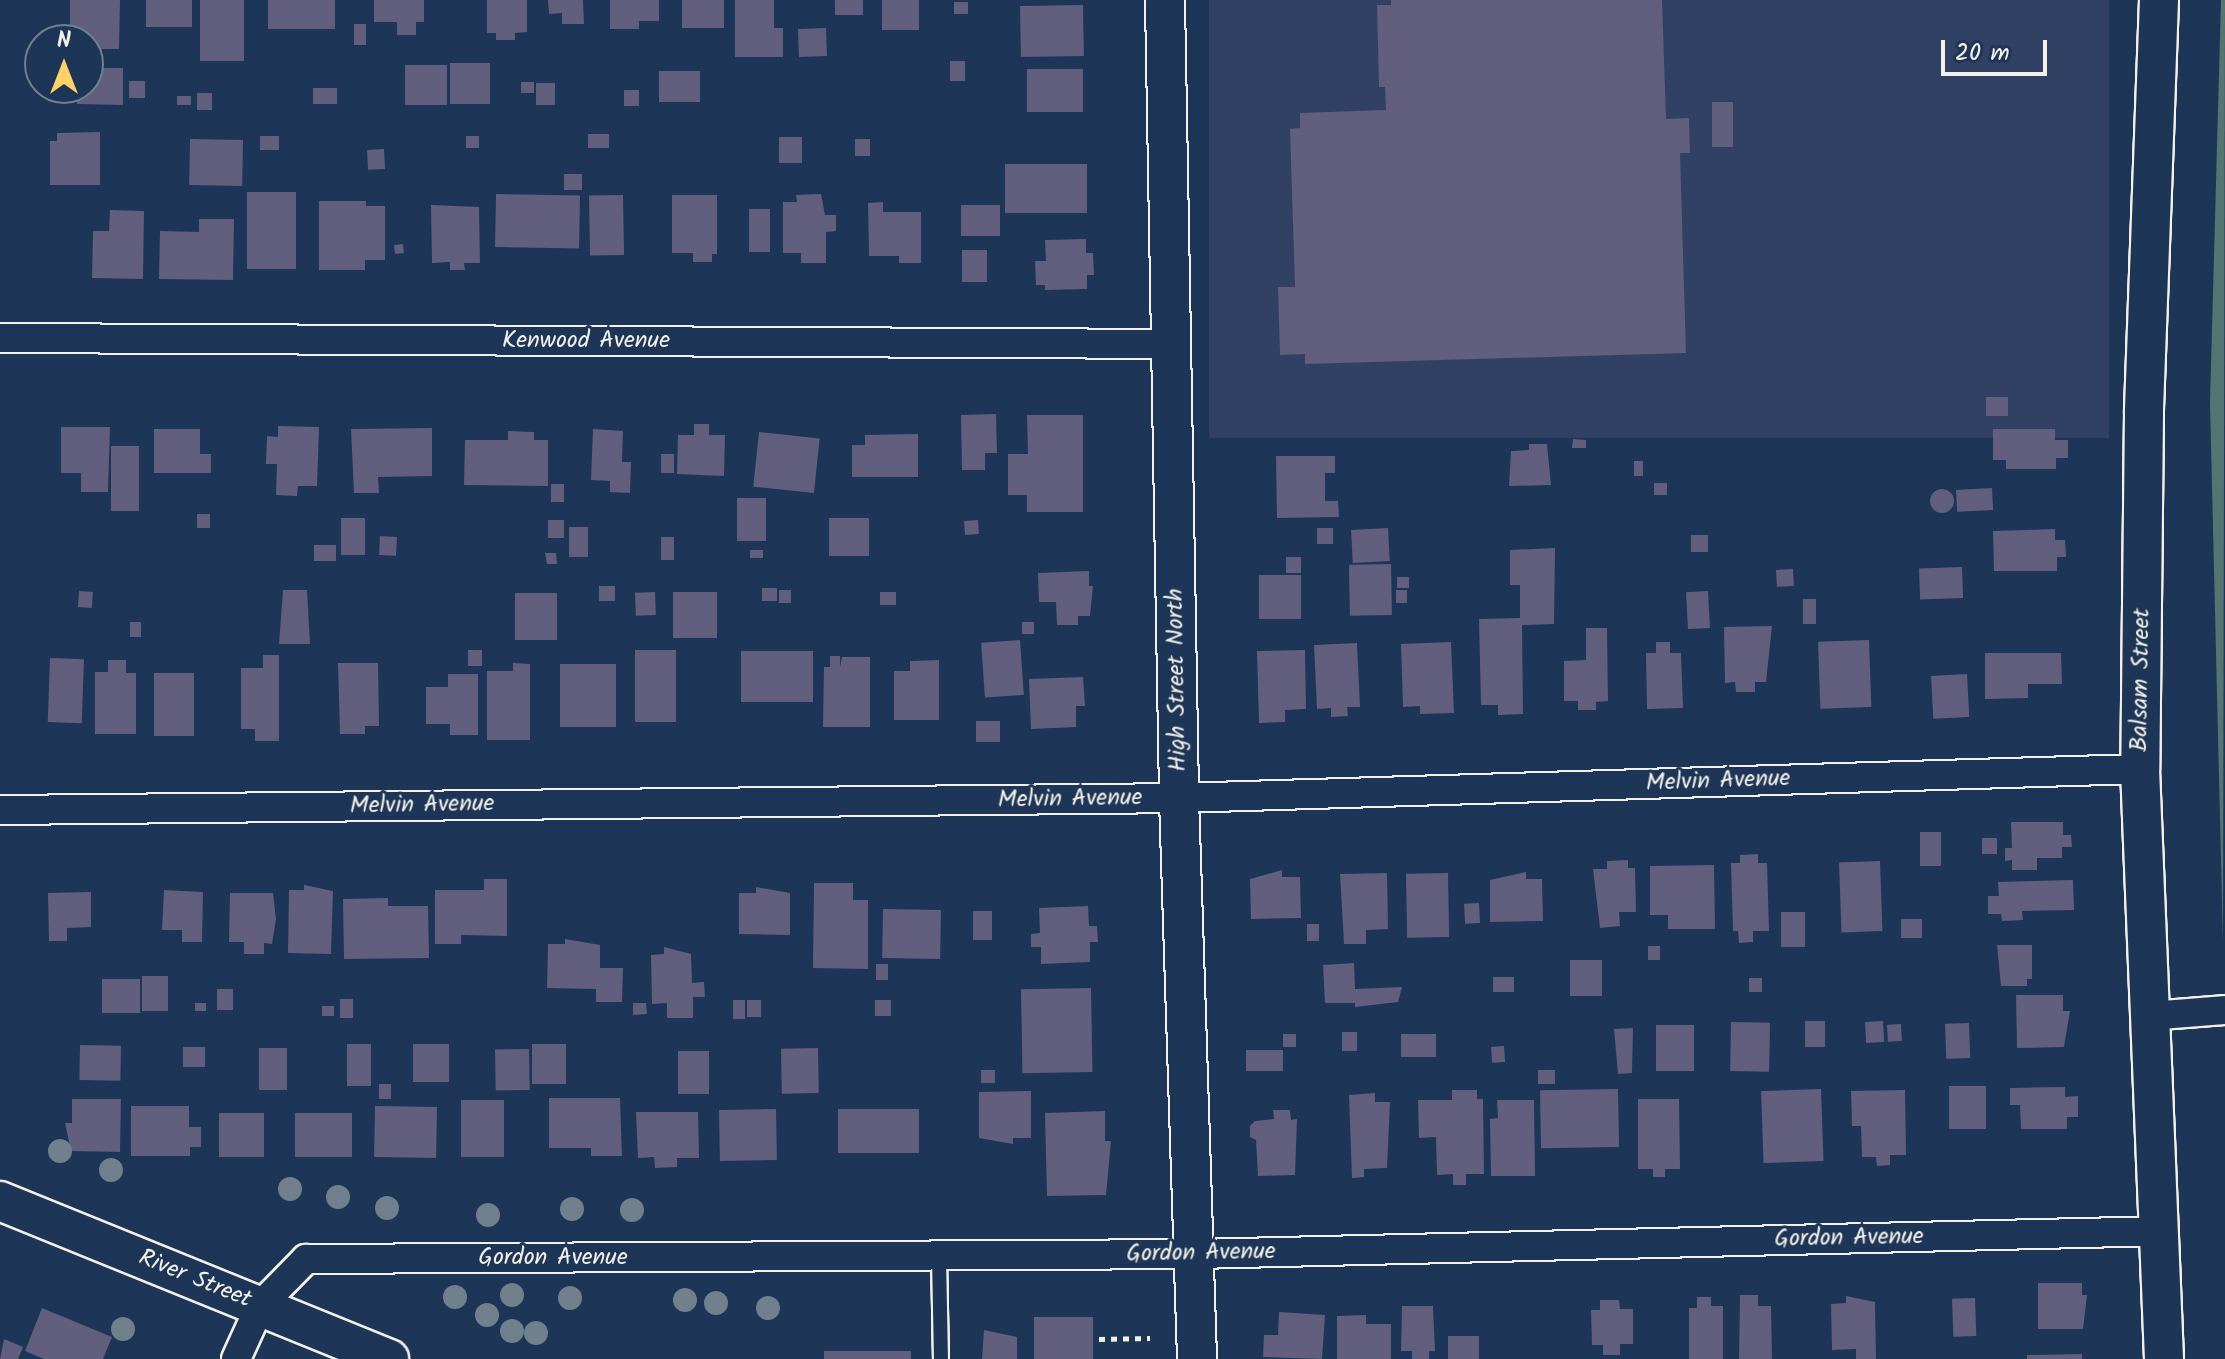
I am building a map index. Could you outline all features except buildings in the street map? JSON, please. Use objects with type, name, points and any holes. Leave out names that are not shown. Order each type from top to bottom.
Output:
[{"type":"main road","name":"High Street North","points":[[1165,0],[1179,798],[1197,1359]]},
{"type":"main road","name":"Balsam Street","points":[[2159,0],[2144,413],[2140,769],[2149,1016],[2162,1231],[2164,1359]]},
{"type":"main road","name":"River Street","points":[[0,1201],[389,1359]]},
{"type":"street","name":"Kenwood Avenue","points":[[0,338],[1172,344]]},
{"type":"street","name":"Melvin Avenue","points":[[0,810],[1179,798],[2140,769]]},
{"type":"street","points":[[2149,1016],[2225,1010]]},
{"type":"street","name":"Gordon Avenue","points":[[260,1306],[306,1259],[1196,1254],[2162,1231]]},
{"type":"street","points":[[236,1359],[260,1306]]},
{"type":"lane","points":[[939,1256],[941,1359]]},
{"type":"path","points":[[1099,1339],[1150,1338]]},
{"type":"shaded area","points":[[1209,0],[2109,0],[2109,438],[1209,438]]},
{"type":"green space","points":[[2221,0],[2225,0],[2223,942],[2210,403]]}]
